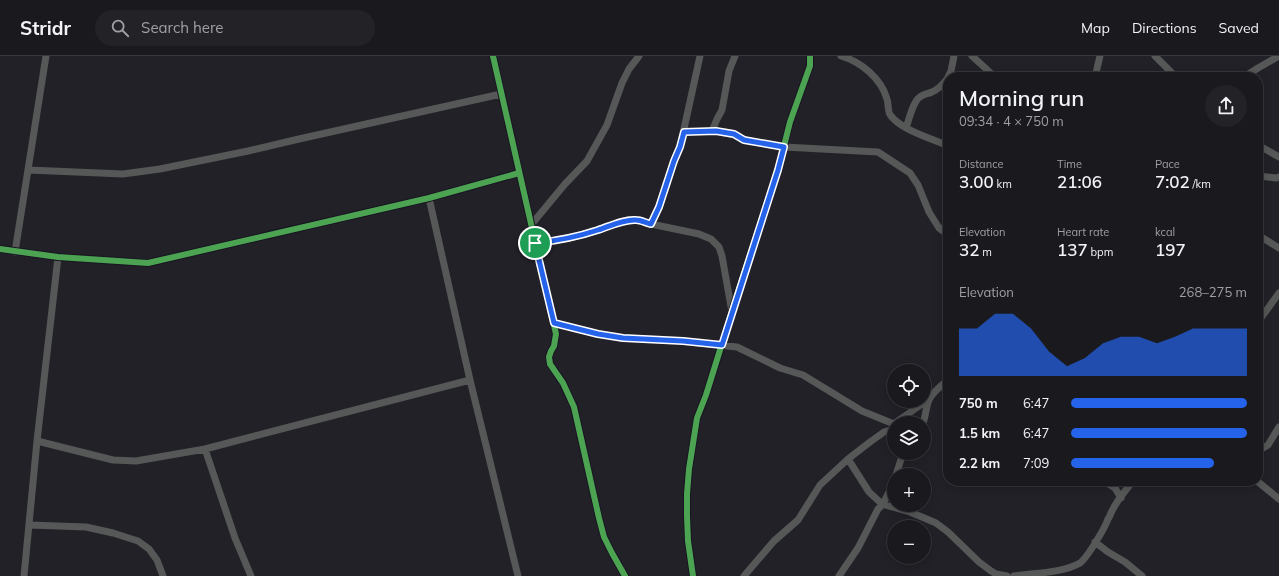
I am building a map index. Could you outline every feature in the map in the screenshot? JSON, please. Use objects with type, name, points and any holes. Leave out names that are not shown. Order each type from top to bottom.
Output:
[{"type":"street","points":[[15,252],[46,56]]},
{"type":"street","points":[[493,56],[554,323],[556,340],[549,357],[550,364],[564,383],[574,407],[604,537],[625,576]]},
{"type":"street","points":[[531,225],[564,184],[587,161],[607,125],[622,83],[629,69],[639,56]]},
{"type":"street","points":[[651,224],[659,207],[680,147],[700,56]]},
{"type":"street","points":[[712,131],[722,110],[729,71],[735,56]]},
{"type":"street","points":[[693,576],[688,541],[687,516],[689,469],[698,418],[778,170],[790,122],[810,66],[810,56]]},
{"type":"street","points":[[841,56],[848,58],[862,66],[874,76],[883,90],[890,115],[898,124],[943,144]]},
{"type":"street","points":[[950,72],[954,56]]},
{"type":"street","points":[[972,56],[990,72]]},
{"type":"street","points":[[1155,56],[1171,72]]},
{"type":"street","points":[[1252,72],[1279,56]]},
{"type":"street","points":[[1096,72],[1101,57]]},
{"type":"street","points":[[906,128],[914,106],[920,96],[934,91],[943,83]]},
{"type":"street","points":[[28,170],[123,174],[160,169],[248,151],[501,94]]},
{"type":"street","points":[[684,132],[716,131],[734,134],[744,140],[784,147],[878,152],[910,173],[918,186],[929,212],[939,228],[943,231]]},
{"type":"street","points":[[1263,148],[1279,157]]},
{"type":"street","points":[[0,249],[58,257],[148,262],[224,246],[429,198],[519,174]]},
{"type":"street","points":[[1263,177],[1278,179]]},
{"type":"street","points":[[429,198],[470,380],[518,576]]},
{"type":"street","points":[[535,243],[550,242],[579,236],[628,220],[638,220],[699,234],[711,239],[719,247],[722,256],[732,314]]},
{"type":"street","points":[[1263,238],[1279,248]]},
{"type":"street","points":[[24,576],[37,441],[58,257]]},
{"type":"street","points":[[1263,315],[1279,293]]},
{"type":"street","points":[[554,323],[598,334],[623,338],[737,347],[780,368],[803,375],[862,412],[887,421]]},
{"type":"street","points":[[37,441],[114,460],[136,461],[205,449],[470,380]]},
{"type":"street","points":[[931,397],[943,385]]},
{"type":"street","points":[[905,416],[916,408]]},
{"type":"street","points":[[1263,448],[1268,444],[1279,426]]},
{"type":"street","points":[[744,576],[774,541],[798,520],[820,485],[848,459],[887,430]]},
{"type":"street","points":[[205,449],[235,538],[251,576]]},
{"type":"street","points":[[848,459],[869,492],[883,504],[910,512],[936,523],[991,571],[996,574],[1007,576]]},
{"type":"street","points":[[1112,486],[1115,488],[1121,498]]},
{"type":"street","points":[[1014,576],[1062,569],[1080,563],[1095,542],[1114,507],[1129,486]]},
{"type":"street","points":[[1263,486],[1279,498]]},
{"type":"street","points":[[838,576],[858,548],[878,509],[883,504],[887,496]]},
{"type":"street","points":[[28,526],[86,527],[113,533],[138,541],[149,549],[157,560],[163,576]]},
{"type":"street","points":[[1095,542],[1125,562],[1142,576]]},
{"type":"cycle path","points":[[493,56],[556,334],[554,346],[549,357],[550,364],[563,383],[574,407],[604,537],[625,576]]},
{"type":"cycle path","points":[[693,576],[688,541],[687,494],[689,469],[697,418],[706,395],[778,170],[790,122],[810,66],[810,56]]},
{"type":"cycle path","points":[[0,249],[58,257],[148,263],[429,198],[519,173]]},
{"type":"route","points":[[684,132],[726,132],[734,134],[744,140],[784,147],[722,345],[683,341],[623,338],[598,334],[554,323],[535,243],[550,242],[586,234],[628,220],[638,220],[651,224],[659,207],[684,132]]}]
